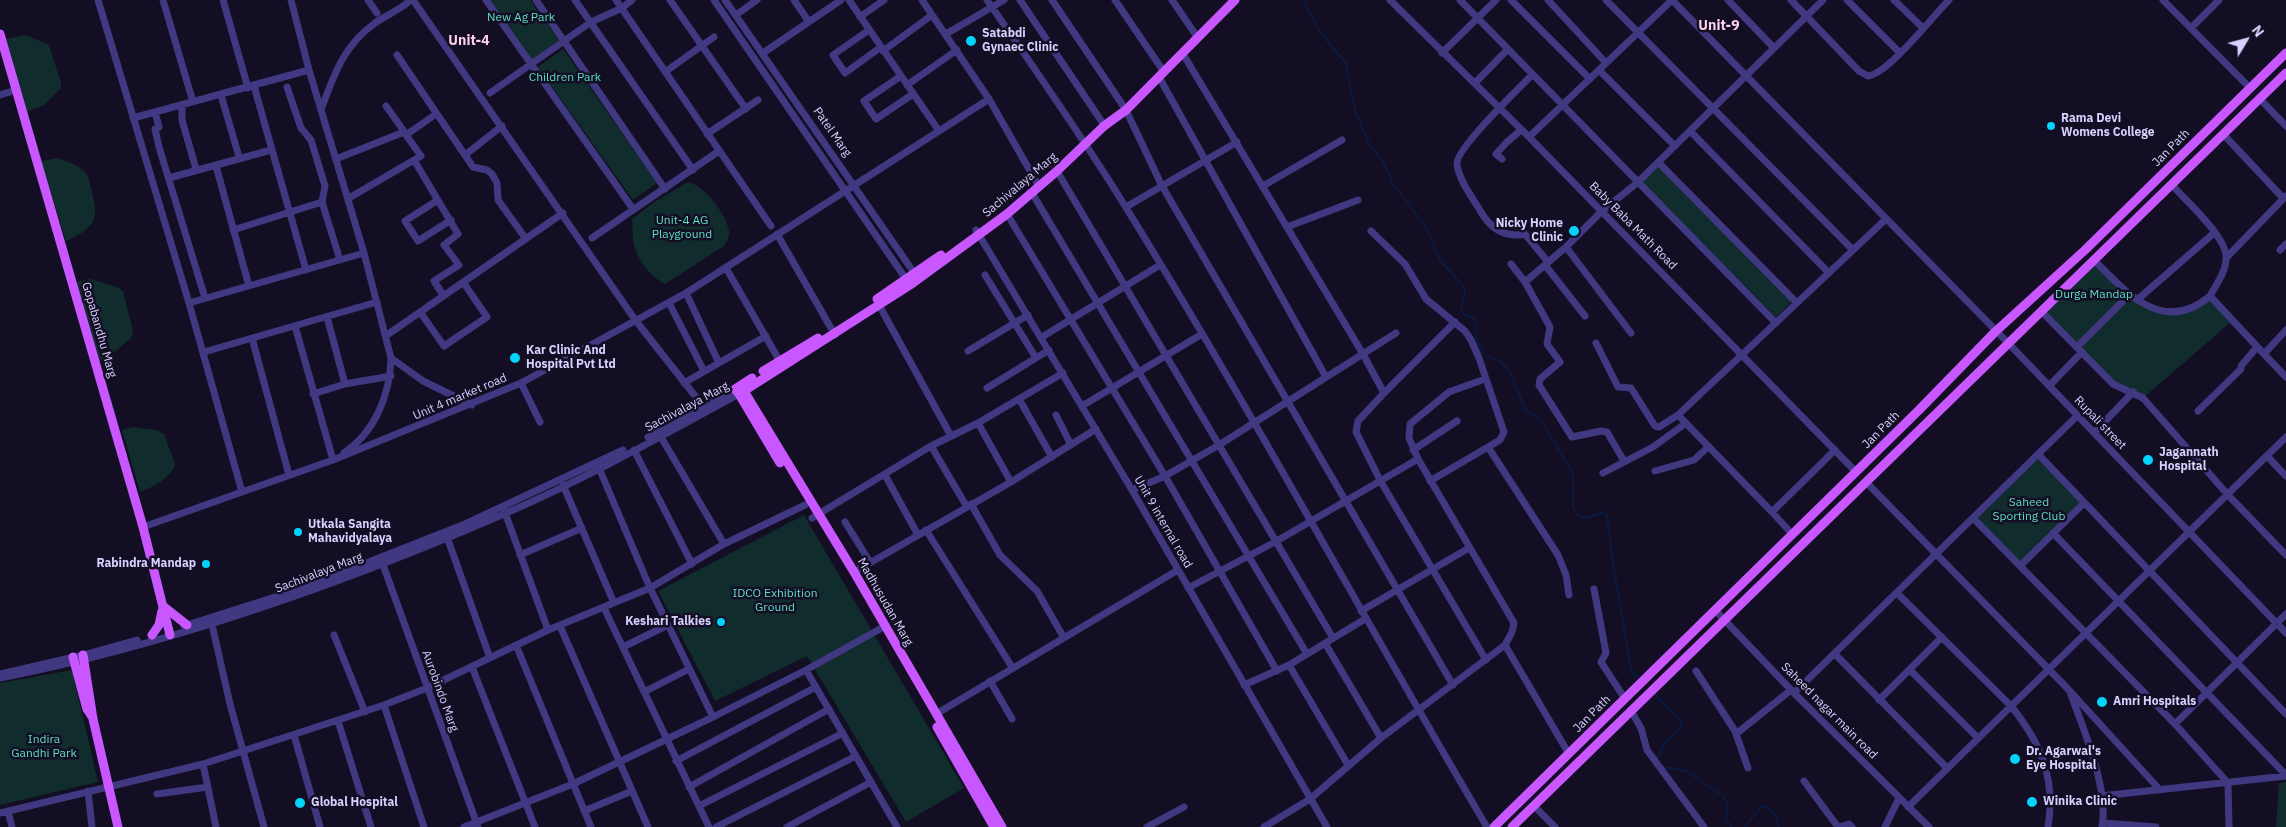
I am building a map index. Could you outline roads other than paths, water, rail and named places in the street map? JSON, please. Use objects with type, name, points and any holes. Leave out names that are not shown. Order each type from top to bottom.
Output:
[{"type":"main road","name":"Sachivalaya Marg","points":[[1161,72],[1183,54],[1228,0]]},
{"type":"main road","name":"Sachivalaya Marg","points":[[978,233],[1124,108],[1235,0]]},
{"type":"main road","name":"Gopabandhu Marg","points":[[0,34],[143,526],[169,632]]},
{"type":"main road","name":"Jan Path","points":[[1494,827],[1996,332],[2085,250],[2286,53]]},
{"type":"main road","name":"Jan Path","points":[[1512,827],[1724,618],[2010,345],[2094,260],[2286,73]]},
{"type":"main road","name":"Sachivalaya Marg","points":[[833,332],[1007,214],[1057,171],[1102,122],[1124,108]]},
{"type":"main road","name":"Sachivalaya Marg","points":[[740,390],[880,305],[912,279]]},
{"type":"main road","name":"Madhusudan Marg","points":[[740,390],[805,505],[854,572],[1002,827]]},
{"type":"main road","name":"Madhusudan Marg","points":[[740,390],[849,572],[994,827]]},
{"type":"main road","points":[[162,606],[187,625]]},
{"type":"main road","points":[[152,635],[160,625],[162,606]]},
{"type":"main road","points":[[84,658],[93,719],[118,827]]},
{"type":"main road","points":[[74,660],[87,709],[93,719]]},
{"type":"street","points":[[98,0],[204,352],[242,492]]},
{"type":"street","points":[[163,0],[193,102]]},
{"type":"street","points":[[223,0],[291,213],[306,270]]},
{"type":"street","points":[[291,0],[308,70],[348,198],[392,358],[391,376],[380,408],[363,437],[333,460],[295,326]]},
{"type":"street","points":[[368,0],[377,12]]},
{"type":"street","points":[[320,110],[337,64],[354,42],[374,24],[412,0],[563,213],[636,321],[703,406]]},
{"type":"street","points":[[486,0],[633,209]]},
{"type":"street","points":[[536,0],[665,189]]},
{"type":"street","points":[[575,0],[692,170]]},
{"type":"street","points":[[616,0],[771,226]]},
{"type":"street","points":[[490,93],[591,22],[622,8],[632,0]]},
{"type":"street","points":[[670,0],[746,109]]},
{"type":"street","name":"Patel Marg","points":[[714,0],[912,279]]},
{"type":"street","name":"Patel Marg","points":[[725,0],[854,185],[912,279]]},
{"type":"street","points":[[736,15],[758,0]]},
{"type":"street","points":[[794,0],[809,22]]},
{"type":"street","points":[[763,53],[840,0]]},
{"type":"street","points":[[849,0],[939,131]]},
{"type":"street","points":[[860,17],[884,0]]},
{"type":"street","points":[[922,0],[989,99],[1037,183]]},
{"type":"street","points":[[987,0],[1126,207],[1254,423],[1360,611],[1487,827]]},
{"type":"street","points":[[946,34],[1004,0]]},
{"type":"street","points":[[1020,0],[1102,122]]},
{"type":"street","points":[[1052,0],[1124,108],[1162,186],[1347,500],[1453,685]]},
{"type":"street","points":[[1115,0],[1161,72],[1204,162],[1326,378]]},
{"type":"street","points":[[1172,0],[1197,36]]},
{"type":"street","name":"Baby Baba Math Road","points":[[1390,0],[1529,137],[1856,472]]},
{"type":"street","points":[[1460,0],[1776,323]]},
{"type":"street","points":[[1442,53],[1496,0]]},
{"type":"street","points":[[1511,0],[1590,79]]},
{"type":"street","points":[[1548,0],[1606,63]]},
{"type":"street","points":[[1606,0],[1852,250]]},
{"type":"street","points":[[1529,137],[1672,0]]},
{"type":"street","name":"Rupali street","points":[[1672,0],[2010,345],[2286,632]]},
{"type":"street","points":[[1728,0],[1774,48]]},
{"type":"street","points":[[1791,0],[1864,74],[1874,75],[1900,53],[1944,2]]},
{"type":"street","points":[[1525,282],[1566,247],[1602,211],[1637,183],[1823,0]]},
{"type":"street","points":[[1846,0],[1900,53]]},
{"type":"street","points":[[1894,0],[1923,28]]},
{"type":"street","points":[[2191,28],[2219,0]]},
{"type":"street","points":[[2166,1],[2250,88]]},
{"type":"street","points":[[869,30],[833,55],[845,73],[932,15]]},
{"type":"street","points":[[665,72],[714,37]]},
{"type":"street","points":[[907,85],[957,50]]},
{"type":"street","points":[[1474,83],[1507,50]]},
{"type":"street","points":[[1183,54],[1363,354],[1384,393]]},
{"type":"street","points":[[397,55],[472,167],[487,170],[492,174],[499,191],[498,200],[526,239]]},
{"type":"street","points":[[133,118],[308,70]]},
{"type":"street","points":[[1599,70],[1674,146]]},
{"type":"street","points":[[1532,75],[1499,108],[1457,157],[1460,173],[1487,221],[1506,235],[1525,234],[1585,316]]},
{"type":"street","points":[[901,76],[864,101],[876,119],[913,94]]},
{"type":"street","points":[[287,87],[301,128],[311,140],[325,186],[322,202],[340,260]]},
{"type":"street","points":[[0,95],[16,90]]},
{"type":"street","points":[[220,95],[239,157]]},
{"type":"street","name":"Unit 4 market road","points":[[143,526],[333,460],[472,405],[521,383],[686,293],[989,99]]},
{"type":"street","points":[[2260,99],[2286,126]]},
{"type":"street","points":[[707,134],[758,100]]},
{"type":"street","points":[[182,105],[182,120],[196,169]]},
{"type":"street","points":[[348,198],[421,156],[386,106]]},
{"type":"street","points":[[155,112],[159,127],[155,130],[206,298]]},
{"type":"street","points":[[336,159],[405,133],[436,114]]},
{"type":"street","points":[[465,155],[502,126]]},
{"type":"street","points":[[1502,159],[1496,154],[1506,142],[1522,130]]},
{"type":"street","points":[[1690,131],[1829,272]]},
{"type":"street","points":[[2224,135],[2285,197],[2226,256]]},
{"type":"street","points":[[1263,186],[1342,140]]},
{"type":"street","points":[[1126,207],[1237,142]]},
{"type":"street","points":[[169,178],[196,169],[216,166],[239,157],[271,150]]},
{"type":"street","points":[[592,238],[719,152]]},
{"type":"street","points":[[414,160],[458,234],[444,245],[460,265],[434,282],[444,295]]},
{"type":"street","points":[[1658,162],[1797,303]]},
{"type":"street","points":[[216,166],[249,286]]},
{"type":"street","points":[[1057,171],[1333,638]]},
{"type":"street","points":[[2094,260],[2137,300],[2164,312],[2180,312],[2193,308],[2210,296],[2222,274],[2226,256],[2223,246],[2172,185]]},
{"type":"street","points":[[1032,193],[1307,654]]},
{"type":"street","points":[[438,200],[406,221],[418,241],[450,220]]},
{"type":"street","points":[[1287,227],[1358,200]]},
{"type":"street","points":[[233,230],[322,202]]},
{"type":"street","points":[[387,335],[563,213]]},
{"type":"street","points":[[1007,214],[1164,476],[1277,671]]},
{"type":"street","points":[[1596,343],[1618,387],[1631,388],[1655,426],[1659,427],[1678,415],[1886,219]]},
{"type":"street","points":[[1371,231],[1405,264],[1426,299],[1465,331],[1474,346],[1504,432],[1500,440],[1430,481]]},
{"type":"street","name":"Unit 9 internal road","points":[[978,233],[1132,490],[1327,827]]},
{"type":"street","points":[[2137,300],[2214,233]]},
{"type":"street","points":[[776,234],[833,332]]},
{"type":"street","points":[[2280,250],[2286,244]]},
{"type":"street","points":[[1566,247],[1631,333]]},
{"type":"street","points":[[189,303],[364,253]]},
{"type":"street","points":[[1511,264],[1525,282],[1550,327],[1547,344],[1560,362],[1540,378],[1539,385],[1572,437],[1602,431],[1607,432],[1624,461]]},
{"type":"street","points":[[1042,337],[1160,265]]},
{"type":"street","points":[[726,268],[781,364]]},
{"type":"street","points":[[985,275],[1036,358]]},
{"type":"street","points":[[420,312],[444,346],[487,317],[462,282]]},
{"type":"street","points":[[686,293],[719,363]]},
{"type":"street","points":[[2049,386],[2129,294]]},
{"type":"street","points":[[2210,296],[2286,377]]},
{"type":"street","points":[[204,352],[378,302]]},
{"type":"street","points":[[669,303],[704,371]]},
{"type":"street","points":[[880,305],[952,436]]},
{"type":"street","points":[[2042,312],[2113,384],[2133,392],[2149,404],[2228,494],[2286,555]]},
{"type":"street","points":[[968,351],[1028,315]]},
{"type":"street","points":[[328,317],[345,384]]},
{"type":"street","points":[[1455,322],[1384,393],[1358,421],[1355,428],[1381,482],[1486,660]]},
{"type":"street","points":[[2264,354],[2286,330]]},
{"type":"street","points":[[1132,490],[1164,476],[1219,445],[1396,333]]},
{"type":"street","points":[[1082,406],[1202,334]]},
{"type":"street","points":[[684,383],[766,336]]},
{"type":"street","points":[[252,338],[290,475]]},
{"type":"street","points":[[2198,411],[2241,369],[2241,366],[2257,347]]},
{"type":"street","points":[[987,388],[1049,350]]},
{"type":"street","points":[[392,358],[429,384],[472,405]]},
{"type":"street","points":[[814,516],[931,446],[1020,399],[1063,373]]},
{"type":"street","points":[[313,394],[345,384],[391,376]]},
{"type":"street","points":[[1264,827],[1310,799],[1381,738],[1505,645],[1512,632],[1514,622],[1430,481],[1413,450],[1408,433],[1410,424],[1449,392],[1485,379]]},
{"type":"street","points":[[521,383],[540,422]]},
{"type":"street","name":"Sachivalaya Marg","points":[[0,674],[84,658],[300,589],[504,510],[563,485],[634,450],[703,406],[740,390]]},
{"type":"street","name":"Sachivalaya Marg","points":[[84,658],[152,635],[212,624],[303,594],[447,537],[659,434],[740,390]]},
{"type":"street","points":[[2094,433],[2133,392]]},
{"type":"street","points":[[1020,399],[1052,457]]},
{"type":"street","points":[[1056,415],[1071,445]]},
{"type":"street","points":[[1678,415],[1792,534]]},
{"type":"street","points":[[1736,734],[1792,692],[1834,654],[2077,416]]},
{"type":"street","points":[[1413,450],[1457,421]]},
{"type":"street","points":[[978,422],[1011,482]]},
{"type":"street","points":[[1603,473],[1653,447],[1686,424]]},
{"type":"street","points":[[854,572],[1011,482],[1096,429]]},
{"type":"street","points":[[659,434],[724,544]]},
{"type":"street","points":[[1908,807],[2286,437]]},
{"type":"street","points":[[931,446],[1000,555],[1037,591],[1064,638]]},
{"type":"street","points":[[1488,447],[1558,555],[1564,570],[1569,595]]},
{"type":"street","points":[[1656,471],[1694,460],[1708,447]]},
{"type":"street","points":[[634,450],[692,564]]},
{"type":"street","points":[[1772,512],[1835,450]]},
{"type":"street","points":[[2038,454],[2284,710]]},
{"type":"street","points":[[2267,456],[2286,476]]},
{"type":"street","points":[[1188,588],[1275,542],[1418,459]]},
{"type":"street","points":[[599,468],[650,588],[713,717]]},
{"type":"street","points":[[885,475],[918,535]]},
{"type":"street","points":[[1866,482],[1935,555],[2069,690],[2160,790]]},
{"type":"street","points":[[563,485],[614,603]]},
{"type":"street","points":[[2020,566],[2084,502]]},
{"type":"street","points":[[0,813],[203,764],[245,752],[384,705],[427,688],[548,630],[650,588],[724,544],[805,505]]},
{"type":"street","points":[[504,510],[548,630]]},
{"type":"street","points":[[1974,518],[2175,724],[2228,783],[2229,827]]},
{"type":"street","points":[[844,522],[870,562]]},
{"type":"street","points":[[520,555],[582,528]]},
{"type":"street","points":[[926,530],[1012,667]]},
{"type":"street","points":[[2053,533],[2286,776]]},
{"type":"street","points":[[447,537],[490,658]]},
{"type":"street","points":[[1360,611],[1469,548]]},
{"type":"street","name":"Aurobindo Marg","points":[[382,562],[477,825]]},
{"type":"street","points":[[936,714],[1012,667],[1178,570]]},
{"type":"street","points":[[1594,589],[1606,654],[1601,662],[1625,698]]},
{"type":"street","points":[[1897,592],[2011,706],[2036,740],[2049,774],[2051,810],[2048,827]]},
{"type":"street","points":[[604,608],[666,741],[709,827]]},
{"type":"street","name":"Saheed nagar main road","points":[[1715,610],[1792,692],[1929,827]]},
{"type":"street","points":[[2175,724],[2286,614]]},
{"type":"street","points":[[1244,686],[1288,665],[1365,619]]},
{"type":"street","points":[[623,647],[668,625]]},
{"type":"street","points":[[560,626],[648,827]]},
{"type":"street","points":[[213,629],[230,704],[245,752],[264,827]]},
{"type":"street","points":[[464,827],[477,825],[573,784],[666,741],[806,670],[880,629]]},
{"type":"street","points":[[334,635],[365,712]]},
{"type":"street","points":[[1880,700],[1942,637]]},
{"type":"street","points":[[1325,643],[1381,738]]},
{"type":"street","points":[[516,645],[591,827]]},
{"type":"street","points":[[1505,645],[1570,754]]},
{"type":"street","points":[[1834,654],[1947,768]]},
{"type":"street","name":"Sachivalaya Marg","points":[[0,678],[74,660]]},
{"type":"street","points":[[1288,665],[1348,765]]},
{"type":"street","points":[[472,667],[535,827]]},
{"type":"street","points":[[644,692],[689,669]]},
{"type":"street","points":[[806,670],[897,827]]},
{"type":"street","points":[[1910,670],[1978,738]]},
{"type":"street","points":[[1696,671],[1736,734],[1748,768]]},
{"type":"street","points":[[990,681],[1012,719]]},
{"type":"street","points":[[676,761],[816,688]]},
{"type":"street","points":[[2069,690],[2092,750],[2101,796],[2102,825],[2156,827]]},
{"type":"street","points":[[384,705],[424,827]]},
{"type":"street","points":[[689,787],[829,709]]},
{"type":"street","points":[[1631,711],[1641,728],[1647,750],[1704,827]]},
{"type":"street","points":[[338,721],[370,827]]},
{"type":"street","points":[[699,806],[843,733]]},
{"type":"street","points":[[294,736],[320,827]]},
{"type":"street","points":[[716,827],[856,756]]},
{"type":"street","points":[[203,764],[216,827]]},
{"type":"street","points":[[2101,796],[2286,776]]},
{"type":"street","points":[[1804,781],[1839,827],[1849,824],[1852,827]]},
{"type":"street","points":[[787,827],[871,782]]},
{"type":"street","points":[[157,794],[208,787]]},
{"type":"street","points":[[584,811],[632,791]]},
{"type":"street","points":[[88,792],[92,827]]},
{"type":"street","points":[[1885,827],[1899,798]]},
{"type":"street","points":[[1534,806],[1555,827]]},
{"type":"street","points":[[1146,827],[1184,807]]},
{"type":"street","points":[[8,811],[12,827]]},
{"type":"waterway","points":[[1303,0],[1319,31],[1346,63],[1355,110],[1369,144],[1383,161],[1392,182],[1426,227],[1440,260],[1464,287],[1465,294],[1462,311],[1463,314],[1472,317],[1477,323],[1476,336],[1480,348],[1487,357],[1499,360],[1510,372],[1526,411],[1540,418],[1572,472],[1573,503],[1576,514],[1587,518],[1604,512],[1607,515],[1630,664],[1633,673],[1641,680]]},
{"type":"waterway","points":[[1653,692],[1680,719],[1682,726],[1664,745],[1657,759]]},
{"type":"waterway","points":[[1662,767],[1686,771],[1723,796],[1728,806],[1726,819],[1732,827]]},
{"type":"waterway","points":[[1745,827],[1761,807],[1766,807],[1775,814],[1778,827]]},
{"type":"place","name":"Satabdi Gynaec Clinic","points":[[971,41]]},
{"type":"place","name":"Rama Devi Womens College","points":[[2051,126]]},
{"type":"place","name":"Nicky Home Clinic","points":[[1574,231]]},
{"type":"place","name":"Kar Clinic And Hospital Pvt Ltd","points":[[515,358]]},
{"type":"place","name":"Jagannath Hospital","points":[[2148,460]]},
{"type":"place","name":"Utkala Sangita Mahavidyalaya","points":[[298,532]]},
{"type":"place","name":"Rabindra Mandap","points":[[206,564]]},
{"type":"place","name":"Keshari Talkies","points":[[721,622]]},
{"type":"place","name":"Amri Hospitals","points":[[2102,702]]},
{"type":"place","name":"Dr. Agarwal's Eye Hospital","points":[[2015,759]]},
{"type":"place","name":"Winika Clinic","points":[[2032,802]]},
{"type":"place","name":"Global Hospital","points":[[300,803]]},
{"type":"district","name":"Unit-9","points":[[1719,26]]},
{"type":"district","name":"Unit-4","points":[[469,41]]},
{"type":"park label","name":"New Ag Park","points":[[521,18]]},
{"type":"park label","name":"Children Park","points":[[565,78]]},
{"type":"park label","name":"Unit-4 AG Playground","points":[[682,228]]},
{"type":"park label","name":"Durga Mandap","points":[[2094,295]]},
{"type":"park label","name":"Saheed Sporting Club","points":[[2029,510]]},
{"type":"park label","name":"IDCO Exhibition Ground","points":[[775,601]]},
{"type":"park label","name":"Indira Gandhi Park","points":[[44,747]]}]
